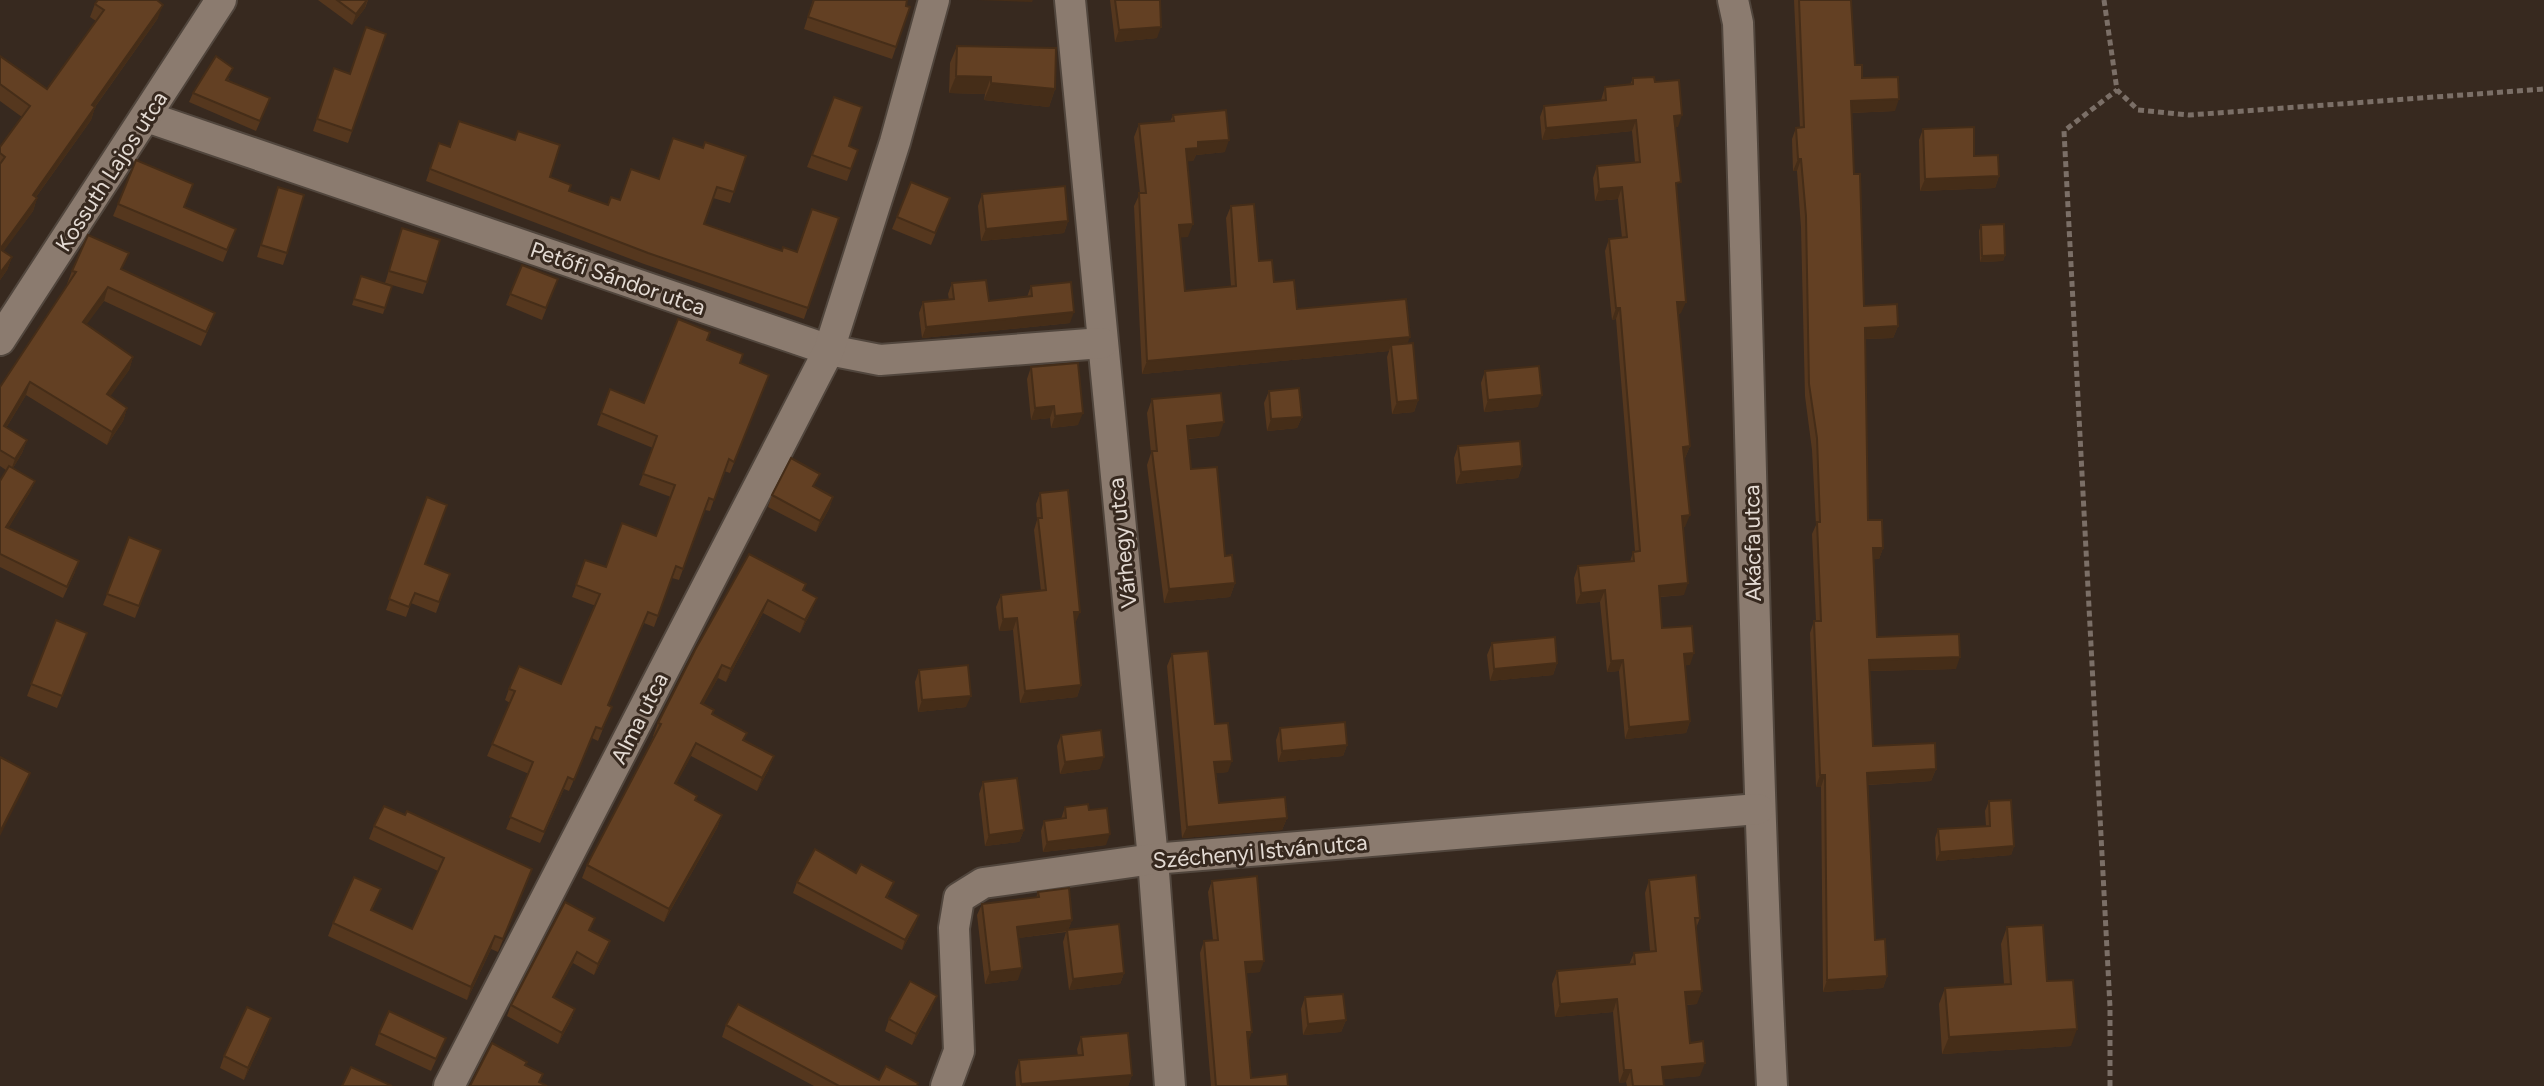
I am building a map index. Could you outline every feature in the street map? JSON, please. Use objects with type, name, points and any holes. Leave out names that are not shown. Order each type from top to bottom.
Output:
[{"type":"street","points":[[829,350],[895,142],[934,0]]},
{"type":"street","name":"Várhegy utca","points":[[1070,0],[1153,859],[1170,1086]]},
{"type":"street","name":"Akácfa utca","points":[[1733,0],[1738,23],[1758,809],[1772,1086]]},
{"type":"street","name":"Kossuth Lajos utca","points":[[0,340],[147,117],[217,1]]},
{"type":"street","name":"Petőfi Sándor utca","points":[[147,117],[829,350],[880,360],[1102,343]]},
{"type":"street","name":"Alma utca","points":[[449,1086],[829,350]]},
{"type":"street","name":"Széchenyi István utca","points":[[946,1086],[959,1051],[954,928],[959,898],[983,883],[1153,859],[1758,809]]},
{"type":"path","points":[[2104,0],[2117,90],[2138,110],[2189,115],[2544,89]]},
{"type":"path","points":[[2110,1086],[2110,1007],[2064,131],[2117,90]]},
{"type":"building","points":[[98,0],[157,0],[163,5],[92,105],[95,107],[33,195],[37,198],[0,249],[0,164],[5,157],[0,153],[0,147],[30,106],[0,84],[0,56],[47,89],[104,10],[95,4]]},
{"type":"building","points":[[337,0],[367,0],[356,14]]},
{"type":"building","points":[[814,0],[907,0],[906,6],[910,7],[896,47],[808,17]]},
{"type":"building","points":[[1115,0],[1160,0],[1161,27],[1119,30]]},
{"type":"building","points":[[1799,0],[1851,0],[1855,65],[1862,65],[1862,78],[1898,77],[1899,99],[1851,101],[1854,174],[1860,174],[1864,306],[1897,304],[1898,326],[1865,328],[1868,520],[1882,520],[1883,548],[1873,548],[1877,637],[1959,634],[1960,657],[1869,660],[1873,746],[1935,743],[1936,769],[1867,773],[1875,940],[1885,939],[1887,976],[1827,980],[1825,775],[1820,775],[1814,621],[1821,621],[1817,438],[1809,384],[1806,216],[1796,128],[1804,127]]},
{"type":"building","points":[[366,27],[386,34],[352,131],[317,119],[334,68],[350,74]]},
{"type":"building","points":[[957,46],[1056,48],[1055,89],[991,83],[991,77],[956,76]]},
{"type":"building","points":[[216,56],[233,68],[226,80],[270,98],[260,121],[193,93]]},
{"type":"building","points":[[1654,77],[1655,82],[1679,80],[1682,115],[1674,116],[1681,182],[1676,183],[1686,302],[1677,302],[1690,446],[1683,447],[1690,515],[1682,516],[1688,583],[1659,586],[1662,628],[1692,626],[1694,653],[1684,654],[1690,721],[1629,727],[1623,660],[1611,661],[1605,590],[1581,593],[1578,566],[1634,561],[1633,552],[1640,551],[1620,308],[1616,308],[1609,239],[1627,237],[1622,187],[1599,189],[1597,166],[1640,162],[1636,120],[1546,128],[1544,106],[1606,100],[1605,87],[1633,84],[1633,78]]},
{"type":"building","points":[[834,97],[862,107],[849,146],[858,150],[851,169],[812,155]]},
{"type":"building","points":[[1226,110],[1229,140],[1198,142],[1198,148],[1186,149],[1193,224],[1179,225],[1185,291],[1236,286],[1231,206],[1254,204],[1259,261],[1272,260],[1274,282],[1294,280],[1297,309],[1406,299],[1410,337],[1147,361],[1139,193],[1146,193],[1139,124],[1174,121],[1173,115]]},
{"type":"building","points":[[459,121],[515,140],[518,131],[560,145],[550,177],[571,185],[569,191],[608,205],[611,197],[620,200],[631,169],[659,179],[673,138],[703,148],[705,142],[746,156],[734,192],[717,187],[704,224],[782,251],[783,247],[797,252],[812,209],[839,218],[808,308],[648,253],[430,169],[439,143],[450,147]]},
{"type":"building","points":[[1974,127],[1974,156],[1998,155],[1999,176],[1925,179],[1923,129]]},
{"type":"building","points":[[136,160],[193,184],[184,207],[236,229],[227,250],[118,204]]},
{"type":"building","points":[[911,182],[950,198],[935,233],[897,217]]},
{"type":"building","points":[[1065,186],[1068,221],[986,229],[982,194]]},
{"type":"building","points":[[278,187],[304,195],[287,253],[261,245]]},
{"type":"building","points":[[2004,224],[2005,255],[1982,256],[1981,225]]},
{"type":"building","points":[[402,228],[440,240],[427,282],[389,271]]},
{"type":"building","points":[[88,235],[129,253],[121,269],[215,313],[206,332],[108,287],[83,322],[133,357],[107,394],[127,408],[112,432],[30,382],[4,426],[27,440],[15,459],[0,450],[0,387],[76,272],[72,271]]},
{"type":"building","points":[[0,249],[12,257],[0,273]]},
{"type":"building","points":[[522,265],[558,279],[546,308],[510,294]]},
{"type":"building","points":[[361,276],[392,286],[385,308],[354,299]]},
{"type":"building","points":[[986,280],[989,301],[1032,296],[1031,286],[1071,282],[1074,312],[926,327],[923,302],[954,299],[952,283]]},
{"type":"building","points":[[678,319],[710,332],[707,340],[743,354],[740,363],[769,375],[734,462],[729,459],[714,500],[709,498],[683,569],[676,566],[658,616],[648,612],[608,705],[612,707],[602,729],[596,727],[574,780],[568,777],[544,832],[510,817],[533,762],[492,744],[515,691],[509,689],[519,666],[561,684],[600,594],[576,585],[585,560],[606,567],[622,523],[656,536],[675,485],[643,474],[657,436],[601,413],[610,389],[644,403]]},
{"type":"building","points":[[1413,343],[1418,400],[1397,402],[1391,345]]},
{"type":"building","points":[[1078,363],[1083,413],[1055,416],[1054,406],[1035,408],[1031,367]]},
{"type":"building","points":[[1539,366],[1542,395],[1488,400],[1485,371]]},
{"type":"building","points":[[1299,388],[1302,417],[1271,419],[1269,391]]},
{"type":"building","points":[[1221,393],[1224,422],[1187,426],[1191,469],[1217,467],[1225,556],[1232,555],[1235,583],[1169,589],[1152,451],[1157,451],[1152,399]]},
{"type":"building","points":[[1520,441],[1522,466],[1461,472],[1458,446]]},
{"type":"building","points":[[791,458],[820,474],[813,486],[833,497],[820,521],[772,495]]},
{"type":"building","points":[[9,466],[35,481],[6,527],[79,561],[67,587],[0,554],[0,481]]},
{"type":"building","points":[[1068,490],[1080,612],[1074,612],[1081,685],[1025,691],[1017,618],[1003,619],[1001,595],[1046,590],[1038,518],[1042,518],[1040,493]]},
{"type":"building","points":[[427,497],[447,505],[425,564],[450,574],[439,602],[415,593],[409,607],[389,599]]},
{"type":"building","points":[[129,537],[161,550],[139,606],[107,594]]},
{"type":"building","points":[[749,554],[806,584],[803,590],[817,598],[805,620],[768,600],[731,669],[722,665],[701,703],[714,710],[712,714],[747,733],[743,740],[774,756],[762,778],[696,743],[675,783],[697,796],[695,800],[722,815],[669,909],[587,865],[661,724],[658,723],[695,650]]},
{"type":"building","points":[[56,620],[87,633],[62,696],[31,684]]},
{"type":"building","points":[[1555,637],[1557,663],[1494,669],[1492,643]]},
{"type":"building","points":[[1208,651],[1215,724],[1228,723],[1232,761],[1214,762],[1219,803],[1285,797],[1287,818],[1187,827],[1172,654]]},
{"type":"building","points":[[968,665],[971,696],[922,700],[919,670]]},
{"type":"building","points":[[1345,722],[1347,745],[1282,751],[1280,728]]},
{"type":"building","points":[[1101,730],[1104,757],[1065,762],[1061,735]]},
{"type":"building","points":[[0,757],[30,773],[0,832]]},
{"type":"building","points":[[1017,778],[1024,830],[989,835],[983,782]]},
{"type":"building","points":[[2011,800],[2014,846],[1940,852],[1938,829],[1990,826],[1989,801]]},
{"type":"building","points":[[1088,804],[1089,810],[1107,808],[1110,834],[1047,842],[1044,821],[1066,818],[1065,807]]},
{"type":"building","points":[[384,806],[405,815],[407,811],[532,869],[503,939],[495,936],[471,987],[333,923],[354,877],[381,889],[371,910],[412,929],[444,858],[374,826]]},
{"type":"building","points":[[815,849],[856,873],[861,864],[894,882],[886,897],[919,915],[905,940],[797,882]]},
{"type":"building","points":[[1696,875],[1700,918],[1695,918],[1702,991],[1685,992],[1690,1043],[1703,1041],[1705,1063],[1662,1067],[1664,1086],[1633,1086],[1631,1070],[1624,1070],[1617,999],[1560,1004],[1557,971],[1635,964],[1634,953],[1656,951],[1649,880]]},
{"type":"building","points":[[1257,876],[1264,961],[1245,962],[1252,1032],[1247,1032],[1251,1078],[1287,1074],[1288,1086],[1216,1086],[1204,941],[1218,940],[1212,881]]},
{"type":"building","points":[[1069,888],[1072,920],[1017,927],[1022,968],[990,972],[982,904],[1039,897],[1038,892]]},
{"type":"building","points":[[565,902],[595,918],[589,930],[610,941],[598,964],[577,952],[553,997],[575,1009],[562,1033],[511,1005]]},
{"type":"building","points":[[1119,924],[1124,973],[1073,979],[1067,930]]},
{"type":"building","points":[[2043,925],[2047,981],[2073,980],[2077,1029],[1949,1037],[1945,988],[2011,984],[2007,927]]},
{"type":"building","points":[[910,981],[937,996],[916,1034],[889,1019]]},
{"type":"building","points":[[1343,994],[1346,1020],[1308,1024],[1305,997]]},
{"type":"building","points":[[738,1004],[879,1080],[886,1066],[918,1083],[917,1086],[839,1086],[726,1025]]},
{"type":"building","points":[[247,1007],[271,1018],[248,1068],[224,1056]]},
{"type":"building","points":[[389,1011],[446,1038],[436,1059],[379,1033]]},
{"type":"building","points":[[1128,1033],[1132,1075],[1021,1084],[1019,1060],[1083,1055],[1081,1037]]},
{"type":"building","points":[[492,1043],[543,1074],[539,1082],[547,1086],[470,1086]]},
{"type":"building","points":[[351,1067],[392,1086],[342,1086]]}]
